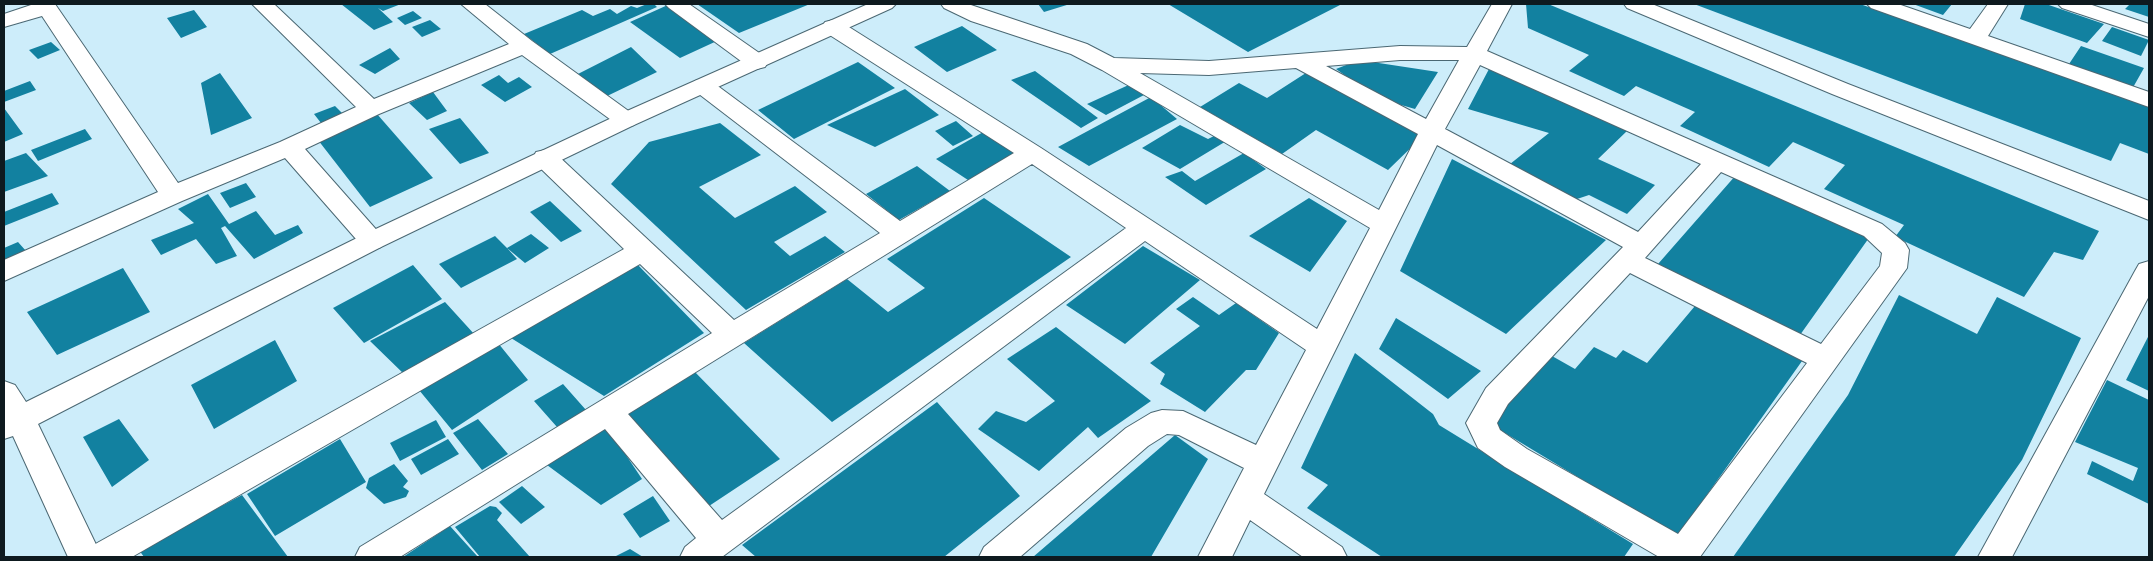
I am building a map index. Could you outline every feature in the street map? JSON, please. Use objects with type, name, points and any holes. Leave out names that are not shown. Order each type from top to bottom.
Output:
[{"type":"street","points":[[262,4],[371,109]]},
{"type":"street","points":[[472,4],[524,46],[626,120]]},
{"type":"street","points":[[676,4],[757,62]]},
{"type":"street","points":[[12,423],[372,241],[626,120],[883,4]]},
{"type":"street","points":[[951,4],[979,16],[1052,38],[1079,49],[1110,65],[1385,225]]},
{"type":"street","points":[[1215,557],[1431,132],[1502,4]]},
{"type":"street","points":[[1634,4],[1840,89],[2149,211]]},
{"type":"street","points":[[1878,4],[2149,100]]},
{"type":"street","points":[[1975,39],[1998,4]]},
{"type":"street","points":[[2069,4],[2149,31]]},
{"type":"street","points":[[4,22],[46,6],[173,195]]},
{"type":"street","points":[[833,27],[1032,153],[1323,347]]},
{"type":"street","points":[[4,271],[173,195],[289,147],[371,109],[524,46]]},
{"type":"street","points":[[1110,65],[1209,68],[1400,53],[1474,54],[1717,161],[1873,230],[1896,250],[1893,268],[1682,556],[1516,458],[1489,439],[1481,423],[1497,396],[1634,253],[1717,161]]},
{"type":"street","points":[[1300,61],[1431,132],[1634,253],[1826,359]]},
{"type":"street","points":[[703,86],[899,234]]},
{"type":"street","points":[[289,147],[372,241]]},
{"type":"street","points":[[372,557],[1032,153]]},
{"type":"street","points":[[546,158],[732,335]]},
{"type":"street","points":[[608,411],[708,549],[1144,228]]},
{"type":"street","points":[[102,557],[643,250]]},
{"type":"street","points":[[1995,557],[2149,271]]},
{"type":"street","points":[[4,392],[12,423],[85,557]]},
{"type":"street","points":[[996,557],[1137,437],[1162,422],[1183,423],[1264,463]]},
{"type":"street","points":[[1245,499],[1330,557]]},
{"type":"building","points":[[341,4],[401,4],[383,11],[378,8],[393,22],[374,30]]},
{"type":"building","points":[[647,4],[654,4],[657,7],[550,54],[524,34],[582,10],[593,16],[610,9],[617,14],[631,6],[637,8]]},
{"type":"building","points":[[670,4],[719,40],[680,58],[630,22]]},
{"type":"building","points":[[697,4],[810,4],[739,33]]},
{"type":"building","points":[[1038,4],[1070,4],[1044,12]]},
{"type":"building","points":[[1168,4],[1342,4],[1248,52]]},
{"type":"building","points":[[1526,4],[1548,4],[2099,231],[2083,260],[2054,252],[2024,297],[1895,237],[1904,225],[1824,189],[1845,165],[1793,142],[1769,167],[1680,126],[1695,112],[1636,86],[1624,96],[1569,71],[1589,55],[1528,28]]},
{"type":"building","points":[[1694,4],[1860,4],[2149,106],[2149,154],[2120,143],[2111,161]]},
{"type":"building","points":[[1913,4],[1952,4],[1943,15]]},
{"type":"building","points":[[2025,4],[2046,4],[2104,24],[2087,43],[2020,19]]},
{"type":"building","points":[[2130,4],[2149,5],[2149,17],[2125,9]]},
{"type":"building","points":[[194,10],[207,27],[181,38],[167,18]]},
{"type":"building","points":[[413,11],[422,18],[405,25],[397,18]]},
{"type":"building","points":[[430,20],[441,29],[422,37],[412,27]]},
{"type":"building","points":[[962,26],[997,50],[947,72],[914,47]]},
{"type":"building","points":[[2112,27],[2149,40],[2141,56],[2102,41]]},
{"type":"building","points":[[51,42],[60,50],[38,59],[29,50]]},
{"type":"building","points":[[2081,46],[2144,68],[2131,91],[2067,67]]},
{"type":"building","points":[[631,47],[657,72],[605,97],[574,76]]},
{"type":"building","points":[[390,48],[400,59],[375,74],[359,65]]},
{"type":"building","points":[[1359,60],[1438,72],[1415,109],[1377,98],[1336,69]]},
{"type":"building","points":[[858,62],[895,88],[794,139],[758,110]]},
{"type":"building","points":[[1489,69],[1627,131],[1598,159],[1655,185],[1627,214],[1589,195],[1568,202],[1505,168],[1549,133],[1468,109]]},
{"type":"building","points":[[1035,71],[1098,118],[1081,128],[1011,80]]},
{"type":"building","points":[[1309,71],[1424,135],[1388,170],[1316,130],[1282,154],[1200,107],[1239,83],[1267,98]]},
{"type":"building","points":[[220,73],[252,118],[211,135],[201,83]]},
{"type":"building","points":[[499,75],[508,83],[519,77],[532,87],[505,102],[481,85]]},
{"type":"building","points":[[30,81],[36,90],[4,102],[4,91]]},
{"type":"building","points":[[1133,83],[1144,95],[1106,115],[1087,104]]},
{"type":"building","points":[[905,89],[939,115],[875,147],[827,125]]},
{"type":"building","points":[[433,92],[447,111],[427,120],[409,103]]},
{"type":"building","points":[[1151,97],[1177,119],[1089,166],[1058,147]]},
{"type":"building","points":[[335,106],[343,114],[321,123],[314,114]]},
{"type":"building","points":[[4,108],[23,134],[4,142]]},
{"type":"building","points":[[377,114],[433,178],[370,207],[318,140]]},
{"type":"building","points":[[460,118],[489,153],[460,164],[429,129]]},
{"type":"building","points":[[956,121],[973,136],[953,146],[935,131]]},
{"type":"building","points":[[720,123],[761,155],[699,187],[735,218],[795,186],[827,212],[774,242],[790,256],[825,236],[845,252],[746,310],[611,184],[649,142]]},
{"type":"building","points":[[1180,125],[1208,139],[1218,134],[1228,140],[1180,169],[1142,148]]},
{"type":"building","points":[[85,129],[92,139],[38,161],[31,150]]},
{"type":"building","points":[[985,131],[1017,155],[968,180],[936,159]]},
{"type":"building","points":[[26,153],[48,176],[4,192],[4,161]]},
{"type":"building","points":[[1244,153],[1266,169],[1206,205],[1165,177],[1182,171],[1195,181]]},
{"type":"building","points":[[1452,159],[1606,240],[1506,334],[1400,271]]},
{"type":"building","points":[[917,166],[950,191],[899,220],[866,194]]},
{"type":"building","points":[[1736,175],[1871,235],[1800,335],[1658,264]]},
{"type":"building","points":[[246,183],[256,197],[230,208],[220,193]]},
{"type":"building","points":[[52,193],[59,204],[4,226],[4,212]]},
{"type":"building","points":[[208,194],[229,224],[256,211],[275,235],[298,225],[303,233],[254,259],[225,226],[221,228],[237,256],[216,264],[196,239],[161,255],[151,240],[194,223],[178,209]]},
{"type":"building","points":[[984,198],[1071,257],[832,422],[744,343],[847,279],[888,312],[925,288],[887,259]]},
{"type":"building","points":[[1309,198],[1347,221],[1310,272],[1249,236]]},
{"type":"building","points":[[550,201],[582,231],[561,242],[530,212]]},
{"type":"building","points":[[531,234],[549,248],[525,263],[507,248]]},
{"type":"building","points":[[495,236],[517,259],[461,288],[439,264]]},
{"type":"building","points":[[18,242],[26,251],[4,262],[4,248]]},
{"type":"building","points":[[1143,246],[1200,280],[1125,344],[1066,305]]},
{"type":"building","points":[[636,263],[704,333],[604,396],[511,338]]},
{"type":"building","points":[[413,265],[442,299],[364,343],[333,308]]},
{"type":"building","points":[[123,268],[150,312],[57,355],[27,312]]},
{"type":"building","points":[[1899,295],[1977,334],[1997,297],[2081,338],[2022,460],[1954,557],[1733,557],[1848,395]]},
{"type":"building","points":[[1193,297],[1219,315],[1236,303],[1279,333],[1256,370],[1246,370],[1205,412],[1160,384],[1165,374],[1150,363],[1200,326],[1176,309]]},
{"type":"building","points":[[1700,300],[1807,354],[1677,537],[1490,424],[1552,356],[1575,369],[1594,347],[1616,358],[1623,350],[1647,363]]},
{"type":"building","points":[[445,302],[475,335],[406,376],[370,341]]},
{"type":"building","points":[[1396,318],[1481,371],[1448,399],[1379,349]]},
{"type":"building","points":[[1056,327],[1151,401],[1098,438],[1088,427],[1039,471],[978,429],[996,411],[1026,422],[1055,401],[1007,359]]},
{"type":"building","points":[[2149,335],[2149,391],[2126,380]]},
{"type":"building","points":[[275,340],[297,381],[214,429],[191,385]]},
{"type":"building","points":[[498,343],[528,380],[452,430],[419,390]]},
{"type":"building","points":[[1355,353],[1433,414],[1439,425],[1633,544],[1624,557],[1382,557],[1307,508],[1328,485],[1301,468]]},
{"type":"building","points":[[693,370],[780,459],[706,508],[621,413]]},
{"type":"building","points":[[2107,380],[2149,400],[2149,504],[2087,474],[2092,461],[2133,481],[2138,468],[2075,442]]},
{"type":"building","points":[[563,384],[586,410],[557,427],[534,401]]},
{"type":"building","points":[[937,402],[1020,496],[944,557],[756,557],[742,545]]},
{"type":"building","points":[[119,419],[149,460],[112,487],[83,437]]},
{"type":"building","points":[[478,419],[508,454],[482,470],[453,433]]},
{"type":"building","points":[[436,420],[446,437],[400,461],[390,443]]},
{"type":"building","points":[[606,425],[642,479],[601,505],[547,465]]},
{"type":"building","points":[[1175,435],[1208,459],[1151,557],[1033,557]]},
{"type":"building","points":[[340,439],[366,482],[275,536],[247,494]]},
{"type":"building","points":[[448,439],[459,454],[421,475],[411,459]]},
{"type":"building","points":[[394,464],[408,481],[403,487],[409,491],[406,497],[384,504],[366,488],[369,478]]},
{"type":"building","points":[[522,486],[545,507],[521,524],[499,502]]},
{"type":"building","points":[[242,495],[288,557],[144,557],[139,550]]},
{"type":"building","points":[[653,496],[670,521],[640,538],[623,514]]},
{"type":"building","points":[[490,506],[496,507],[502,513],[497,520],[530,557],[480,557],[455,527]]},
{"type":"building","points":[[450,526],[478,557],[403,557]]},
{"type":"building","points":[[630,549],[643,557],[614,557]]}]
